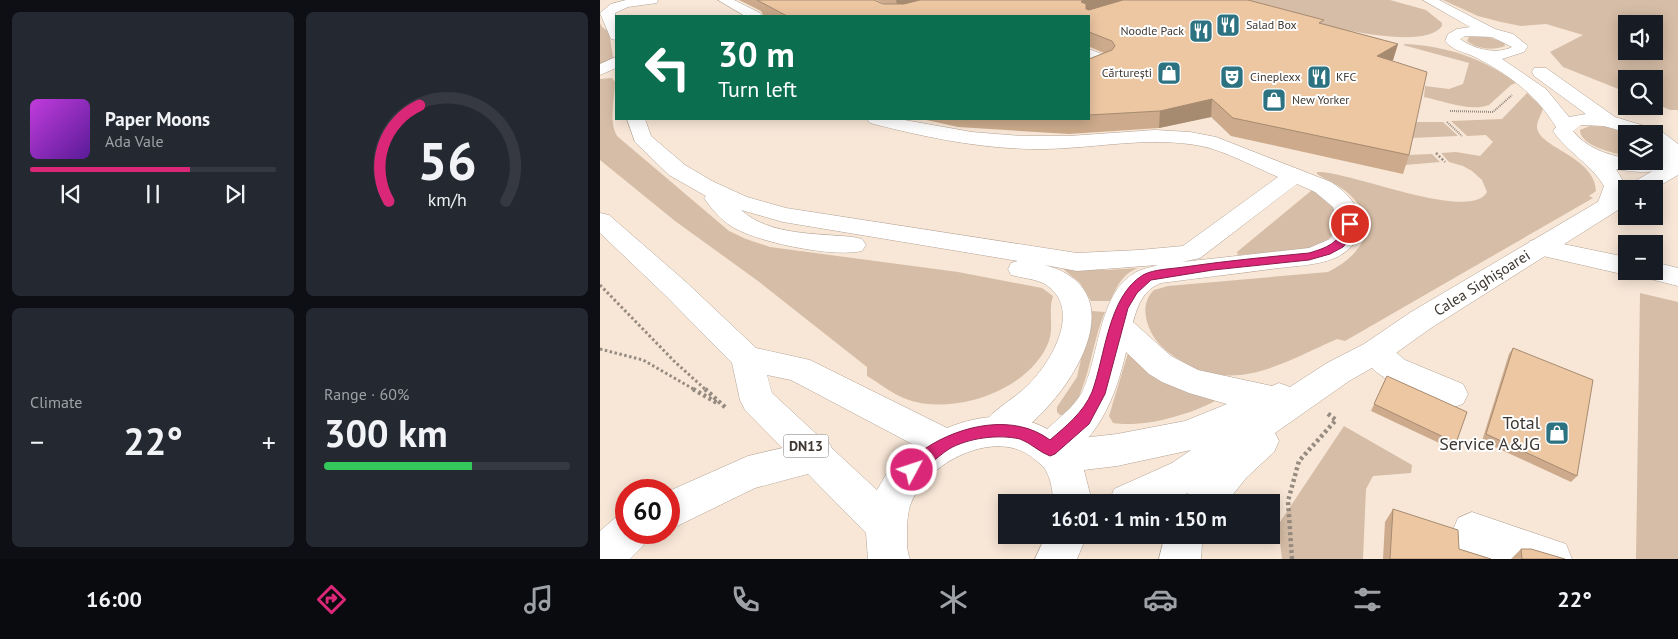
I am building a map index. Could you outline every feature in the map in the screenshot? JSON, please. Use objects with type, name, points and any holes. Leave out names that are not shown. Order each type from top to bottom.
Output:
[{"type":"main road","points":[[615,32],[607,13],[608,11],[652,0]]},
{"type":"main road","points":[[626,15],[624,12],[626,9],[666,0]]},
{"type":"main road","points":[[724,0],[753,15]]},
{"type":"main road","points":[[1423,1],[1491,33],[1516,42],[1520,46],[1519,49],[1537,70],[1616,122],[1625,125]]},
{"type":"main road","points":[[1423,1],[1442,16],[1456,34]]},
{"type":"main road","points":[[1491,33],[1470,32],[1456,34],[1453,37],[1453,41],[1506,68],[1534,87],[1558,112],[1565,126]]},
{"type":"main road","points":[[1475,51],[1508,54],[1519,49]]},
{"type":"main road","points":[[1090,54],[1106,61],[1090,69]]},
{"type":"main road","points":[[600,70],[615,62]]},
{"type":"main road","points":[[600,76],[615,76]]},
{"type":"main road","points":[[622,120],[624,130],[639,128],[677,170],[735,207],[899,231],[1077,262],[1178,255],[1197,249],[1295,175]]},
{"type":"main road","points":[[881,120],[913,128],[1005,141],[1163,134],[1193,137],[1209,141],[1323,187],[1338,197],[1345,206],[1350,224],[1347,235],[1339,245],[1326,252],[1309,256],[1213,266],[1160,274],[1147,278],[1133,290],[1122,308],[1098,394],[1084,420],[1054,453],[1069,478],[1072,494]]},
{"type":"main road","points":[[913,120],[962,129],[1058,139]]},
{"type":"main road","points":[[1618,200],[1616,186],[1606,171],[1566,137],[1563,131],[1565,126],[1580,120],[1678,128]]},
{"type":"main road","points":[[1663,142],[1674,153],[1674,166]]},
{"type":"main road","points":[[1581,150],[1611,161],[1628,164],[1674,166]]},
{"type":"main road","points":[[1652,180],[1674,166]]},
{"type":"main road","name":"Calea Sighișoarei","points":[[1054,453],[1117,450],[1188,436],[1338,372],[1375,352],[1421,320],[1618,200]]},
{"type":"main road","points":[[735,207],[737,219],[751,227],[779,236],[1010,268],[1056,278],[1066,287],[1078,305],[1079,318],[1066,356],[1052,380],[1040,394],[997,431]]},
{"type":"main road","points":[[603,229],[676,289],[747,358],[799,369],[945,444]]},
{"type":"main road","points":[[1539,247],[1618,264]]},
{"type":"main road","points":[[1663,274],[1678,277]]},
{"type":"main road","points":[[1118,326],[1160,365],[1185,379],[1208,387],[1274,399]]},
{"type":"main road","points":[[1375,352],[1394,369],[1451,394]]},
{"type":"main road","name":"DN13","points":[[747,358],[757,400],[817,456],[887,542]]},
{"type":"main road","points":[[1210,494],[1233,466],[1338,372]]},
{"type":"main road","name":"Calea Sighișoarei","points":[[1145,494],[1185,475],[1338,372]]},
{"type":"main road","name":"DN13","points":[[887,542],[893,498],[904,478],[919,461],[945,444],[971,434],[997,431],[1021,433],[1039,441],[1054,453]]},
{"type":"main road","points":[[680,506],[748,473],[817,456]]},
{"type":"main road","points":[[1472,559],[1472,532],[1551,559]]},
{"type":"main road","points":[[600,559],[616,544]]},
{"type":"main road","points":[[1056,559],[1063,544]]},
{"type":"main road","points":[[1180,559],[1182,544]]},
{"type":"path","points":[[1450,111],[1493,112],[1512,94]]},
{"type":"path","points":[[1447,122],[1462,136]]},
{"type":"path","points":[[1436,153],[1445,162]]},
{"type":"path","points":[[600,285],[675,362],[726,408],[643,360],[600,349]]},
{"type":"path","points":[[1292,559],[1288,501],[1299,461],[1336,420],[1310,397]]},
{"type":"shaded area","points":[[1230,0],[1390,0],[1426,10],[1442,23],[1442,26],[1428,35],[1404,37],[1374,35],[1306,21]]},
{"type":"shaded area","points":[[1443,0],[1678,0],[1678,110],[1670,110],[1663,107],[1663,70],[1618,70],[1618,89],[1563,67],[1550,52],[1583,35],[1546,24],[1521,26],[1478,16]]},
{"type":"shaded area","points":[[600,23],[609,32],[613,57],[600,65]]},
{"type":"shaded area","points":[[1484,36],[1504,42],[1505,46],[1485,48],[1475,46],[1467,41],[1469,37]]},
{"type":"shaded area","points":[[1403,45],[1435,47],[1464,55],[1491,67],[1516,83],[1511,85],[1489,105],[1482,107],[1465,107],[1424,97],[1425,86],[1449,89],[1463,84],[1469,63]]},
{"type":"shaded area","points":[[612,78],[615,82],[613,123],[617,136],[729,231],[770,247],[958,272],[1042,288],[1053,296],[1049,341],[1040,358],[1026,373],[1008,386],[988,395],[946,404],[925,404],[906,399],[867,376],[867,367],[758,281],[675,221],[600,160],[600,79]]},
{"type":"shaded area","points":[[1527,93],[1543,108],[1537,124],[1540,134],[1546,141],[1586,169],[1593,179],[1596,191],[1589,196],[1593,198],[1345,341],[1337,339],[1259,372],[1219,375],[1199,370],[1170,354],[1153,336],[1145,310],[1147,300],[1154,290],[1168,286],[1328,272],[1340,265],[1359,248],[1366,228],[1365,217],[1359,206],[1349,194],[1317,174],[1317,172],[1333,174],[1434,199],[1458,202],[1476,200],[1487,192],[1482,180],[1463,166],[1449,162],[1441,153],[1456,152],[1480,156],[1493,142],[1486,135],[1467,136],[1451,121],[1502,119]]},
{"type":"shaded area","points":[[1415,122],[1443,122],[1458,136],[1411,138]]},
{"type":"shaded area","points":[[1590,126],[1618,129],[1618,154],[1591,144],[1581,136],[1580,130]]},
{"type":"shaded area","points":[[1432,154],[1440,162],[1405,165],[1407,155]]},
{"type":"shaded area","points":[[1312,190],[1333,207],[1337,217],[1334,233],[1329,239],[1319,245],[1302,249],[1238,255],[1237,252]]},
{"type":"shaded area","points":[[1062,268],[1106,270],[1138,268],[1124,277],[1110,301],[1091,301],[1080,283]]},
{"type":"shaded area","points":[[1640,293],[1678,302],[1678,559],[1636,559]]},
{"type":"shaded area","points":[[1092,311],[1105,312],[1081,392],[1067,415],[1060,415],[1057,412],[1057,407],[1077,377]]},
{"type":"shaded area","points":[[1128,353],[1215,401],[1166,419],[1138,424],[1113,423],[1109,416]]},
{"type":"shaded area","points":[[1344,426],[1412,465],[1411,473],[1373,476],[1366,489],[1363,559],[1282,559],[1280,522]]},
{"type":"building","points":[[757,0],[874,0],[883,4],[904,4],[920,0],[1083,0],[1081,2],[1086,4],[1086,9],[1089,10],[1123,0],[1248,0],[1324,20],[1319,23],[1398,44],[1377,56],[1427,72],[1409,155],[1233,118],[1212,99],[1160,111],[1090,115],[1090,59],[1112,50],[1115,46],[1112,41],[1090,32],[1090,15],[785,15]]},
{"type":"building","points":[[1513,348],[1593,380],[1577,476],[1486,434]]},
{"type":"building","points":[[1387,376],[1467,412],[1456,443],[1374,404]]},
{"type":"building","points":[[1393,509],[1458,530],[1459,549],[1491,559],[1390,559]]},
{"type":"building","points":[[1521,549],[1531,549],[1565,559],[1522,559]]},
{"type":"place","name":"Salad Box","points":[[1228,25]]},
{"type":"place","name":"Noodle Pack","points":[[1201,31]]},
{"type":"place","name":"Cărturești","points":[[1169,73]]},
{"type":"place","name":"Cineplexx","points":[[1232,77]]},
{"type":"place","name":"KFC","points":[[1319,77]]},
{"type":"place","name":"New Yorker","points":[[1274,100]]},
{"type":"place","name":"Total Service A&JG","points":[[1557,433]]},
{"type":"route","points":[[912,470],[919,461],[945,444],[971,434],[997,431],[1021,433],[1039,441],[1050,449],[1084,420],[1098,394],[1122,308],[1138,283],[1160,274],[1213,266],[1282,260],[1326,252],[1339,245],[1347,235],[1350,224]]}]
